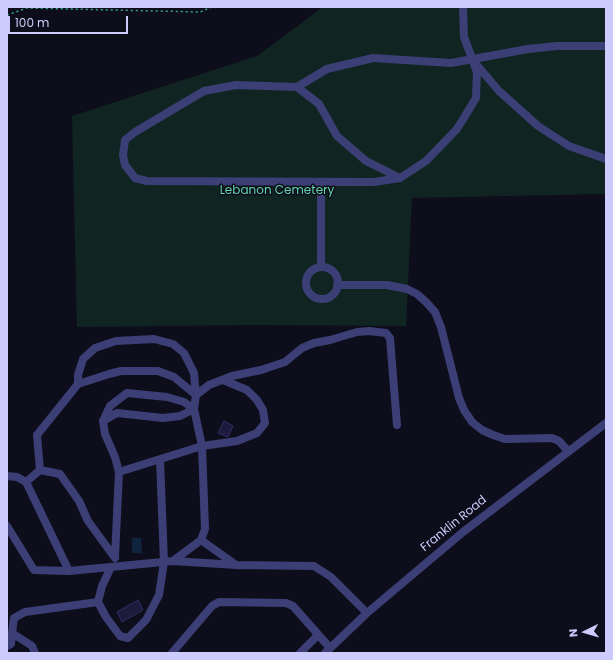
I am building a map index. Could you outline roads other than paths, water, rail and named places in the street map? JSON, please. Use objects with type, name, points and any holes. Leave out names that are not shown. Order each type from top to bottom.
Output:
[{"type":"street","points":[[400,178],[366,162],[337,136],[319,104],[297,88],[236,85],[204,91],[135,132],[125,140],[123,155],[125,165],[135,178],[147,181],[374,182],[400,178],[426,161],[452,134],[476,98],[477,72],[464,37],[463,7]]},
{"type":"street","points":[[297,88],[327,69],[373,58],[451,63],[472,58],[557,46],[606,46]]},
{"type":"street","points":[[472,58],[499,91],[538,126],[569,146],[606,159]]},
{"type":"street","points":[[321,268],[322,182]]},
{"type":"street","points":[[321,268],[331,271],[335,275],[337,285],[332,296],[322,299],[314,297],[310,294],[306,284],[308,276],[316,269],[321,268]]},
{"type":"street","points":[[337,285],[387,285],[407,289],[417,294],[435,312],[441,327],[459,398],[464,410],[472,422],[482,430],[505,439],[552,438],[568,451]]},
{"type":"street","points":[[196,395],[209,385],[232,376],[261,370],[285,362],[302,348],[314,343],[357,332],[369,331],[386,333],[390,338],[397,426]]},
{"type":"street","points":[[78,384],[78,375],[83,359],[95,348],[116,341],[154,339],[173,344],[184,353],[194,373],[196,395],[194,409],[202,446],[205,529],[201,540],[173,561]]},
{"type":"street","points":[[40,470],[36,435],[78,384],[121,371],[158,371],[174,376],[196,395]]},
{"type":"street","points":[[122,471],[202,446],[238,441],[257,433],[265,423],[263,410],[257,400],[248,390],[223,380]]},
{"type":"street","points":[[115,557],[119,472],[116,457],[105,434],[103,421],[110,406],[127,393],[167,397],[184,402],[194,409]]},
{"type":"street","points":[[103,421],[117,413],[163,418],[180,416],[194,409]]},
{"type":"street","name":"Franklin Road","points":[[328,651],[367,613],[463,532],[606,423]]},
{"type":"street","points":[[110,567],[102,586],[98,602],[106,617],[120,636],[128,638],[146,620],[159,595],[164,562],[160,460]]},
{"type":"street","points":[[26,482],[40,470]]},
{"type":"street","points":[[40,470],[60,474],[79,500],[88,521],[115,557],[126,565]]},
{"type":"street","points":[[7,476],[17,477],[26,482],[69,571]]},
{"type":"street","points":[[7,526],[34,570],[69,571],[173,561],[237,565],[314,566],[331,577],[367,613]]},
{"type":"street","points":[[201,540],[237,565]]},
{"type":"street","points":[[7,646],[11,644],[14,618],[26,612],[98,602]]},
{"type":"street","points":[[172,653],[212,606],[218,602],[286,603],[293,606],[318,635],[328,651]]},
{"type":"street","points":[[12,633],[32,646],[35,653]]},
{"type":"street","points":[[300,653],[318,635]]},
{"type":"water","points":[[132,538],[141,538],[142,553],[132,553]]},
{"type":"park label","name":"Lebanon Cemetery","points":[[277,191]]}]
